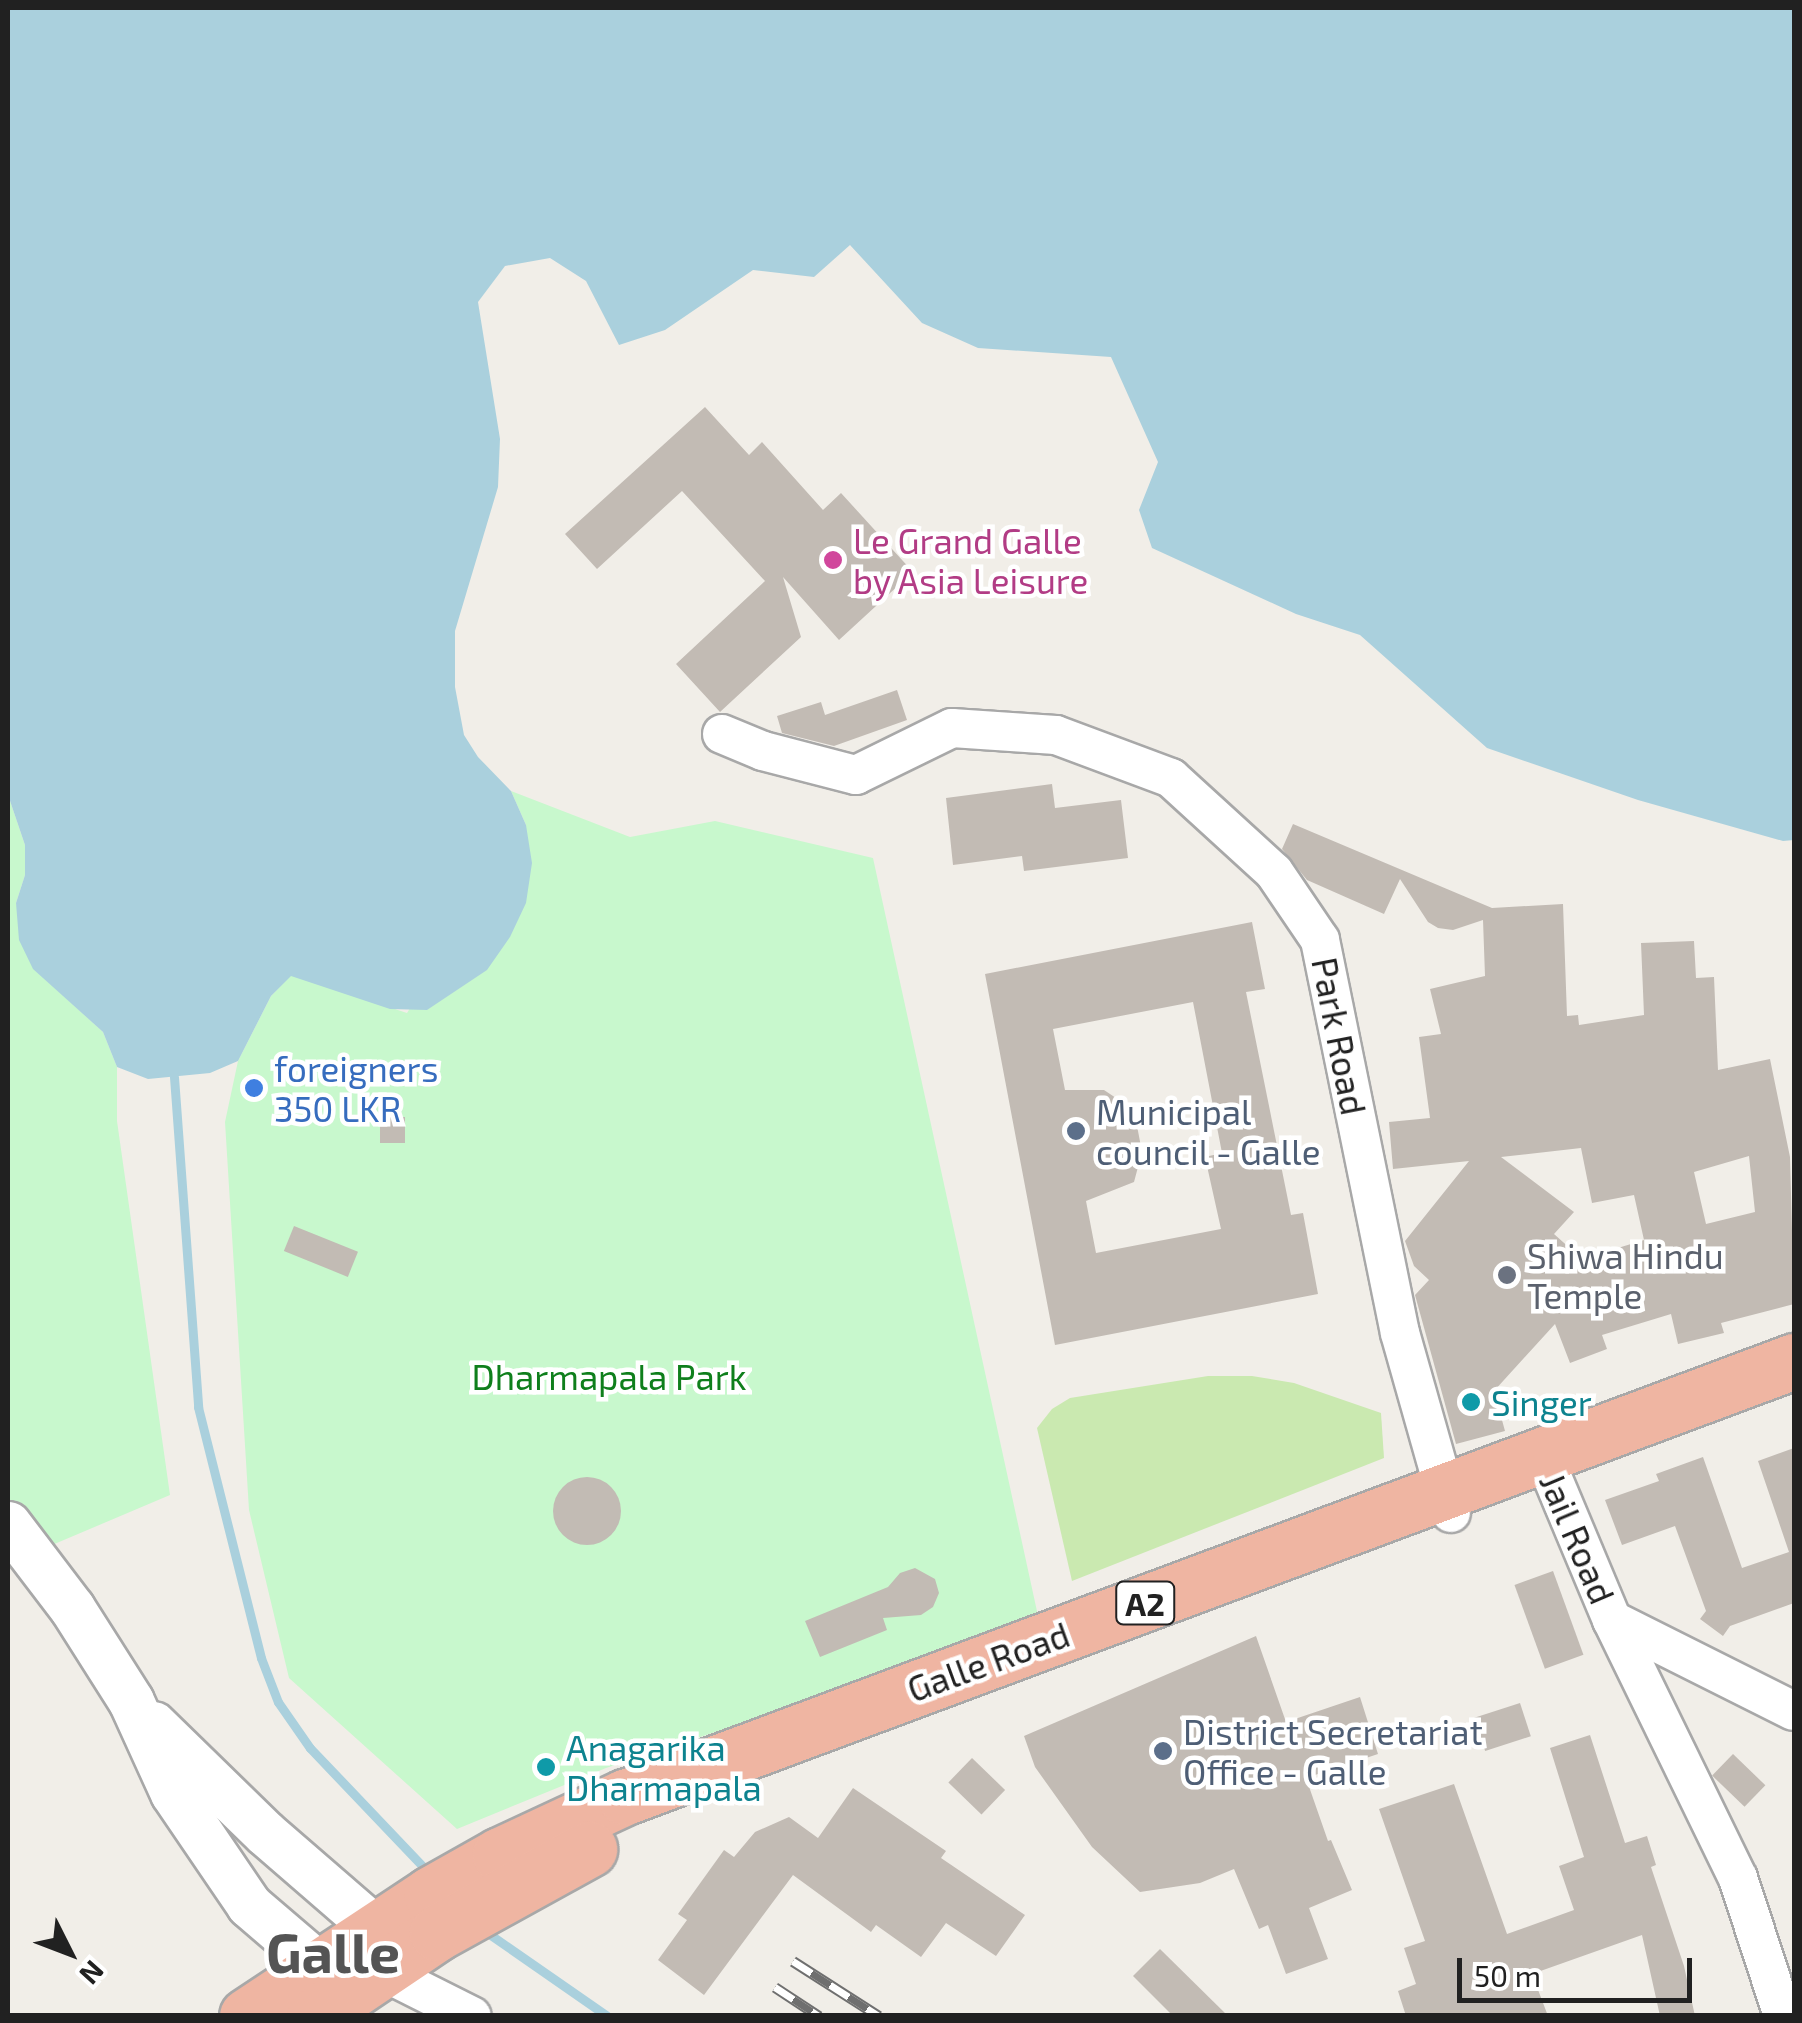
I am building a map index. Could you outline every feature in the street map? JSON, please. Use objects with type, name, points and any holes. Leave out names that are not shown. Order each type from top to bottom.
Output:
[{"type":"highway","name":"Galle Road","points":[[1547,1467],[1794,1361]]},
{"type":"highway","name":"Galle Road","points":[[375,1945],[508,1873],[625,1797],[767,1741],[1547,1467],[1794,1392]]},
{"type":"highway","name":"A2","points":[[247,2016],[317,1990],[375,1945]]},
{"type":"street","name":"Park Road","points":[[722,734],[763,752],[856,775],[952,728],[1056,735],[1171,778],[1274,872],[1320,940],[1400,1334],[1447,1503]]},
{"type":"street","name":"Jail Road","points":[[1547,1467],[1612,1620],[1738,1878],[1783,2016]]},
{"type":"street","points":[[8,1524],[72,1608],[131,1701],[173,1794],[250,1905],[317,1990]]},
{"type":"street","points":[[1612,1620],[1794,1711]]},
{"type":"street","points":[[131,1701],[375,1945],[472,2016]]},
{"type":"green space","name":"Dharmapala Park","points":[[511,791],[630,837],[715,821],[873,858],[1040,1625],[606,1768],[457,1829],[289,1678],[249,1510],[225,1122],[238,1061],[271,996],[291,975],[407,1013],[526,825]]},
{"type":"green space","points":[[8,795],[25,845],[25,875],[16,903],[34,969],[103,1032],[117,1067],[117,1121],[170,1495],[45,1548],[8,1504]]},
{"type":"green space","points":[[1208,1376],[1252,1376],[1294,1383],[1381,1413],[1384,1458],[1072,1581],[1037,1428],[1052,1409],[1070,1398]]},
{"type":"water","points":[[8,8],[1794,8],[1794,840],[1783,841],[1638,800],[1487,748],[1360,635],[1296,614],[1152,548],[1139,510],[1158,462],[1111,357],[978,348],[922,323],[850,245],[814,277],[753,270],[665,330],[619,345],[586,281],[550,258],[505,266],[478,302],[500,439],[498,487],[455,631],[455,687],[464,735],[478,757],[511,791],[526,825],[532,863],[526,903],[510,937],[487,970],[427,1010],[390,1009],[291,976],[271,996],[238,1061],[210,1073],[148,1079],[117,1067],[103,1032],[33,969],[19,940],[16,903],[25,875],[25,845],[8,795]]},
{"type":"building","name":"Le Grand Galle by Asia Leisure","points":[[705,407],[749,455],[762,442],[823,510],[841,493],[913,572],[839,640],[783,577],[801,637],[720,712],[676,664],[765,581],[682,491],[597,569],[565,534]]},
{"type":"building","points":[[897,690],[907,720],[834,746],[782,733],[777,716],[821,702],[825,715]]},
{"type":"building","points":[[1052,784],[1055,808],[1121,800],[1128,858],[1024,871],[1022,856],[953,865],[946,798]]},
{"type":"building","points":[[1293,824],[1492,908],[1563,904],[1567,1016],[1578,1015],[1579,1025],[1644,1015],[1641,943],[1694,941],[1696,978],[1714,977],[1718,1070],[1770,1059],[1790,1157],[1794,1304],[1721,1323],[1724,1333],[1678,1344],[1671,1314],[1602,1335],[1607,1349],[1570,1363],[1555,1324],[1494,1391],[1505,1431],[1456,1444],[1415,1295],[1429,1280],[1414,1266],[1405,1241],[1469,1161],[1393,1169],[1389,1122],[1430,1118],[1419,1037],[1441,1034],[1430,989],[1485,976],[1483,920],[1453,930],[1438,928],[1428,922],[1400,879],[1384,914],[1307,880],[1282,849]],"holes":[[[1581,1148],[1592,1203],[1634,1195],[1644,1240],[1582,1259],[1554,1234],[1574,1212],[1501,1157]],[[1749,1156],[1755,1212],[1706,1224],[1694,1172]]]},
{"type":"building","name":"Municipal council - Galle","points":[[1252,922],[1265,989],[1246,992],[1291,1215],[1303,1213],[1318,1294],[1055,1345],[985,974]],"holes":[[[1193,1002],[1222,1153],[1205,1157],[1221,1229],[1096,1253],[1086,1201],[1134,1182],[1142,1152],[1134,1110],[1104,1090],[1065,1090],[1053,1029]]]},
{"type":"building","points":[[380,1117],[405,1117],[405,1143],[380,1143]]},
{"type":"building","points":[[294,1226],[358,1252],[348,1277],[284,1251]]},
{"type":"building","points":[[1794,1448],[1794,1603],[1730,1626],[1723,1636],[1700,1619],[1706,1611],[1675,1526],[1622,1545],[1605,1500],[1659,1481],[1656,1474],[1703,1457],[1742,1568],[1789,1552],[1758,1461]]},
{"type":"building","points":[[587,1477],[600,1479],[611,1487],[619,1498],[619,1524],[611,1535],[600,1543],[587,1545],[574,1543],[563,1535],[555,1524],[553,1511],[555,1498],[563,1487],[574,1479]]},
{"type":"building","points":[[915,1568],[935,1579],[939,1593],[933,1607],[921,1615],[883,1618],[887,1630],[820,1657],[805,1621],[888,1587],[900,1573]]},
{"type":"building","points":[[1553,1571],[1583,1655],[1545,1669],[1514,1585]]},
{"type":"building","name":"District Secretariat Office - Galle","points":[[1256,1636],[1286,1722],[1360,1697],[1378,1754],[1306,1778],[1328,1841],[1331,1840],[1352,1890],[1309,1908],[1328,1959],[1286,1974],[1268,1925],[1259,1929],[1234,1869],[1200,1883],[1140,1892],[1092,1847],[1035,1767],[1024,1736]]},
{"type":"building","points":[[1520,1703],[1531,1736],[1485,1751],[1474,1718]]},
{"type":"building","points":[[1590,1735],[1625,1843],[1647,1836],[1656,1865],[1651,1867],[1684,1966],[1695,2016],[1660,2016],[1642,1935],[1532,1974],[1548,2016],[1406,2016],[1398,1991],[1416,1984],[1404,1948],[1425,1941],[1379,1809],[1454,1784],[1507,1934],[1574,1910],[1559,1866],[1584,1857],[1550,1748]]},
{"type":"building","points":[[1733,1754],[1765,1785],[1745,1807],[1712,1776]]},
{"type":"building","points":[[972,1758],[1005,1790],[981,1814],[948,1782]]},
{"type":"building","points":[[853,1788],[946,1851],[941,1858],[1025,1915],[996,1956],[946,1923],[921,1957],[876,1925],[871,1932],[793,1875],[704,1995],[658,1960],[687,1920],[678,1914],[724,1850],[734,1857],[755,1832],[789,1817],[818,1838]]},
{"type":"building","points":[[1160,1949],[1228,2016],[1173,2016],[1133,1976]]},
{"type":"waterway","points":[[174,1077],[198,1407],[261,1658],[278,1702],[310,1748],[430,1874]]},
{"type":"waterway","points":[[482,1929],[607,2016]]},
{"type":"railway","points":[[793,1961],[879,2016]]},
{"type":"railway","points":[[775,1987],[819,2016]]},
{"type":"place","name":"Le Grand Galle by Asia Leisure","points":[[833,560]]},
{"type":"place","name":"foreigners 350 LKR","points":[[254,1088]]},
{"type":"place","name":"Municipal council - Galle","points":[[1076,1131]]},
{"type":"place","name":"Shiwa Hindu Temple","points":[[1507,1275]]},
{"type":"place","name":"Singer","points":[[1471,1402]]},
{"type":"place","name":"District Secretariat Office - Galle","points":[[1163,1751]]},
{"type":"place","name":"Anagarika Dharmapala","points":[[546,1767]]},
{"type":"district","name":"Galle","points":[[333,1952]]}]
